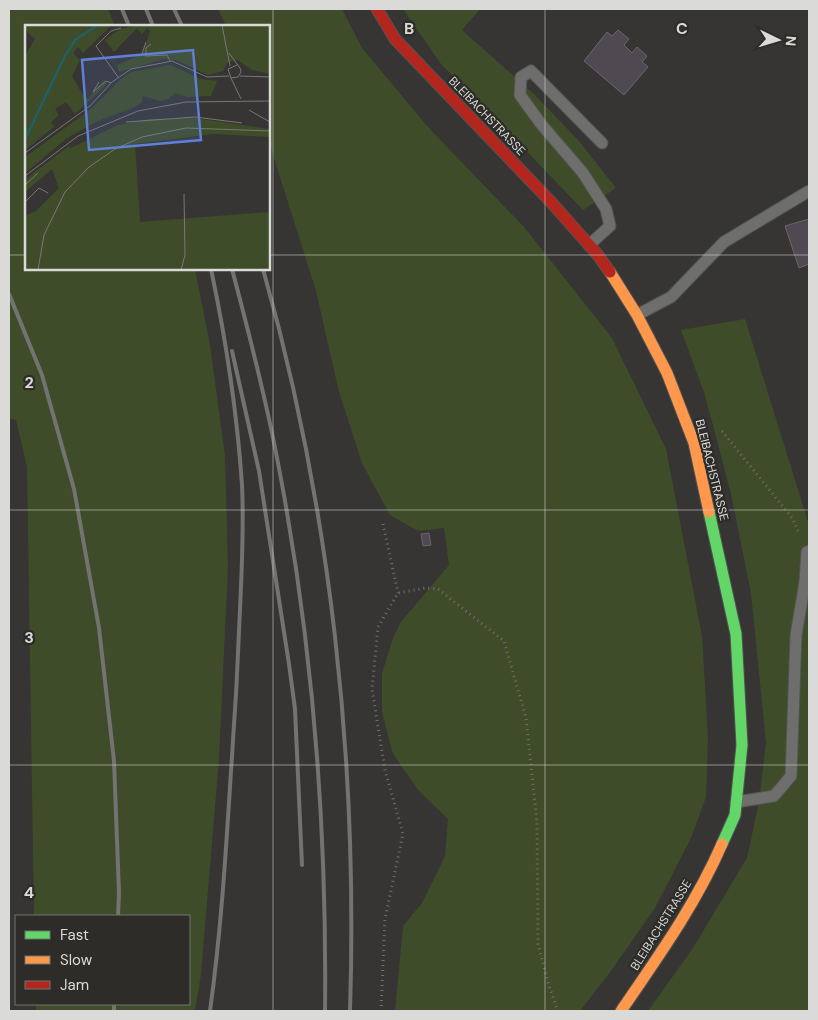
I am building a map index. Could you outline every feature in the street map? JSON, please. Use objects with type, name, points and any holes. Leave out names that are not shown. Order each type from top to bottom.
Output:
[{"type":"main road","name":"BLEIBACHSTRASSE","points":[[377,9],[395,39],[551,202],[589,245],[619,285],[667,372],[694,442],[736,634],[742,745],[735,815],[710,872],[684,918],[621,1011]]},
{"type":"lane","points":[[589,245],[610,226],[606,209],[583,173],[541,124],[520,95],[521,77],[531,71],[602,143]]},
{"type":"lane","points":[[637,315],[671,297],[724,242],[809,191]]},
{"type":"lane","points":[[736,802],[774,796],[791,776],[796,635],[807,582],[808,552]]},
{"type":"path","points":[[722,430],[792,518],[808,552]]},
{"type":"path","points":[[381,1011],[385,919],[403,834],[385,770],[372,689],[378,627],[398,593],[383,524]]},
{"type":"path","points":[[398,593],[426,588],[438,589],[504,641],[526,718],[537,822],[538,944],[558,1011]]},
{"type":"green space","points":[[9,9],[108,9],[115,25],[25,25],[25,270],[195,270],[210,345],[225,456],[228,566],[219,759],[201,974],[195,1011],[36,1011],[36,1005],[190,1005],[190,915],[34,915],[27,467],[16,420],[9,418]]},
{"type":"green space","points":[[218,9],[342,9],[362,48],[428,127],[524,227],[612,338],[666,449],[702,636],[708,737],[706,797],[691,838],[655,908],[580,1011],[395,1011],[403,926],[422,903],[445,856],[448,819],[419,791],[393,754],[382,712],[382,673],[393,638],[401,622],[449,565],[444,528],[418,531],[390,515],[362,463],[339,392],[316,291],[270,145],[270,25],[226,25]]},
{"type":"green space","points":[[403,9],[480,9],[462,30],[534,94],[578,140],[616,188],[583,210],[441,64]]},
{"type":"green space","points":[[745,319],[809,525],[809,1011],[648,1011],[693,948],[747,858],[759,802],[766,743],[751,593],[731,494],[705,395],[681,330]]},
{"type":"building","points":[[618,30],[629,39],[624,45],[632,53],[637,47],[647,56],[642,62],[648,67],[624,95],[584,61],[607,32],[612,36]]},
{"type":"building","points":[[809,219],[809,264],[799,268],[785,226]]},
{"type":"building","points":[[429,533],[431,545],[423,546],[421,534]]},
{"type":"railway","points":[[122,9],[129,25]]},
{"type":"railway","points":[[146,9],[153,25]]},
{"type":"railway","points":[[174,9],[182,25]]},
{"type":"railway","points":[[210,1011],[227,831],[237,670],[243,516],[240,458],[234,403],[211,270]]},
{"type":"railway","points":[[232,270],[257,366],[273,439],[290,531],[309,667],[320,804],[325,942],[325,1011]]},
{"type":"railway","points":[[263,270],[287,360],[306,451],[323,544],[335,637],[344,730],[349,824],[351,917],[350,1011]]},
{"type":"railway","points":[[9,294],[42,375],[74,489],[99,628],[114,761],[119,893],[118,915]]},
{"type":"railway","points":[[232,351],[259,471],[289,664],[295,709],[302,865]]},
{"type":"railway","points":[[114,1005],[114,1011]]},
{"type":"traffic: fast","points":[[709,512],[736,634],[742,745],[735,815],[722,844]]},
{"type":"traffic: slow","points":[[610,272],[637,315],[667,373],[694,443],[709,512]]},
{"type":"traffic: slow","points":[[621,1011],[688,909],[722,844]]},
{"type":"traffic: jam","points":[[377,9],[395,39],[551,202],[597,254],[610,272]]}]
